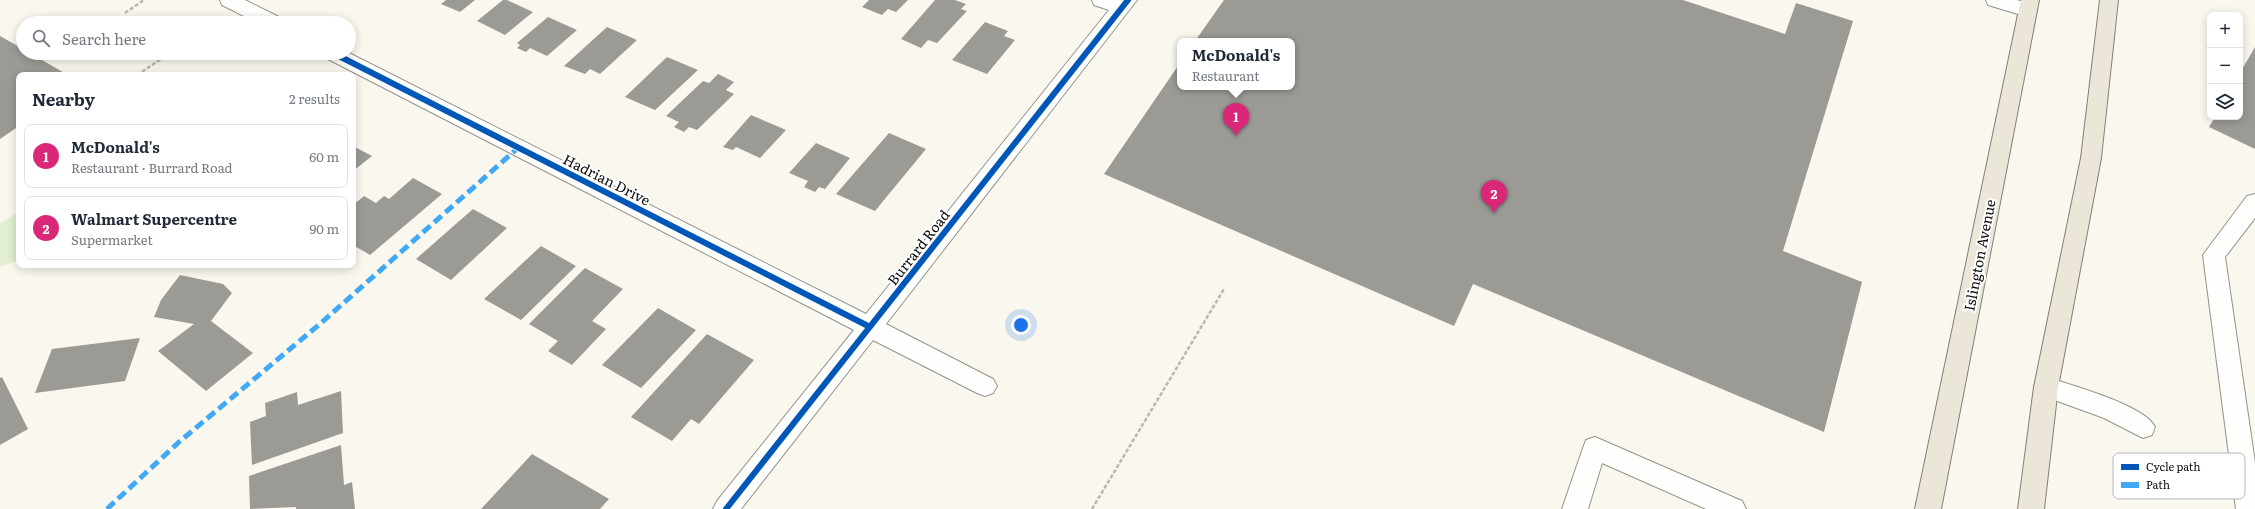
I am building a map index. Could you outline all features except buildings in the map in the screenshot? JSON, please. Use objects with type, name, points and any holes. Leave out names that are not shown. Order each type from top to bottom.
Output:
[{"type":"main road","points":[[2031,509],[2046,387],[2092,158],[2109,0]]},
{"type":"main road","name":"Islington Avenue","points":[[1928,509],[2029,5]]},
{"type":"street","points":[[229,0],[260,16]]},
{"type":"street","points":[[1101,0],[1125,4]]},
{"type":"street","points":[[1995,0],[2029,5]]},
{"type":"street","name":"Burrard Road","points":[[726,509],[1125,4]]},
{"type":"street","name":"Hadrian Drive","points":[[347,60],[985,386]]},
{"type":"street","points":[[2244,453],[2214,254],[2255,202]]},
{"type":"street","points":[[2046,387],[2112,410],[2144,427]]},
{"type":"street","points":[[1575,509],[1595,448],[1733,509]]},
{"type":"street","points":[[2245,462],[2250,496]]},
{"type":"path","points":[[124,13],[144,0]]},
{"type":"path","points":[[142,72],[160,60]]},
{"type":"path","points":[[1092,509],[1224,289]]},
{"type":"green space","points":[[16,214],[16,261],[0,267],[0,223]]},
{"type":"marked path","points":[[107,509],[179,442],[321,323],[519,147]]},
{"type":"cycle path","points":[[726,509],[1128,0]]},
{"type":"cycle path","points":[[347,60],[870,327]]},
{"type":"place","name":"McDonald's","points":[[1236,136]]},
{"type":"place","name":"Walmart Supercentre","points":[[1494,213]]}]
